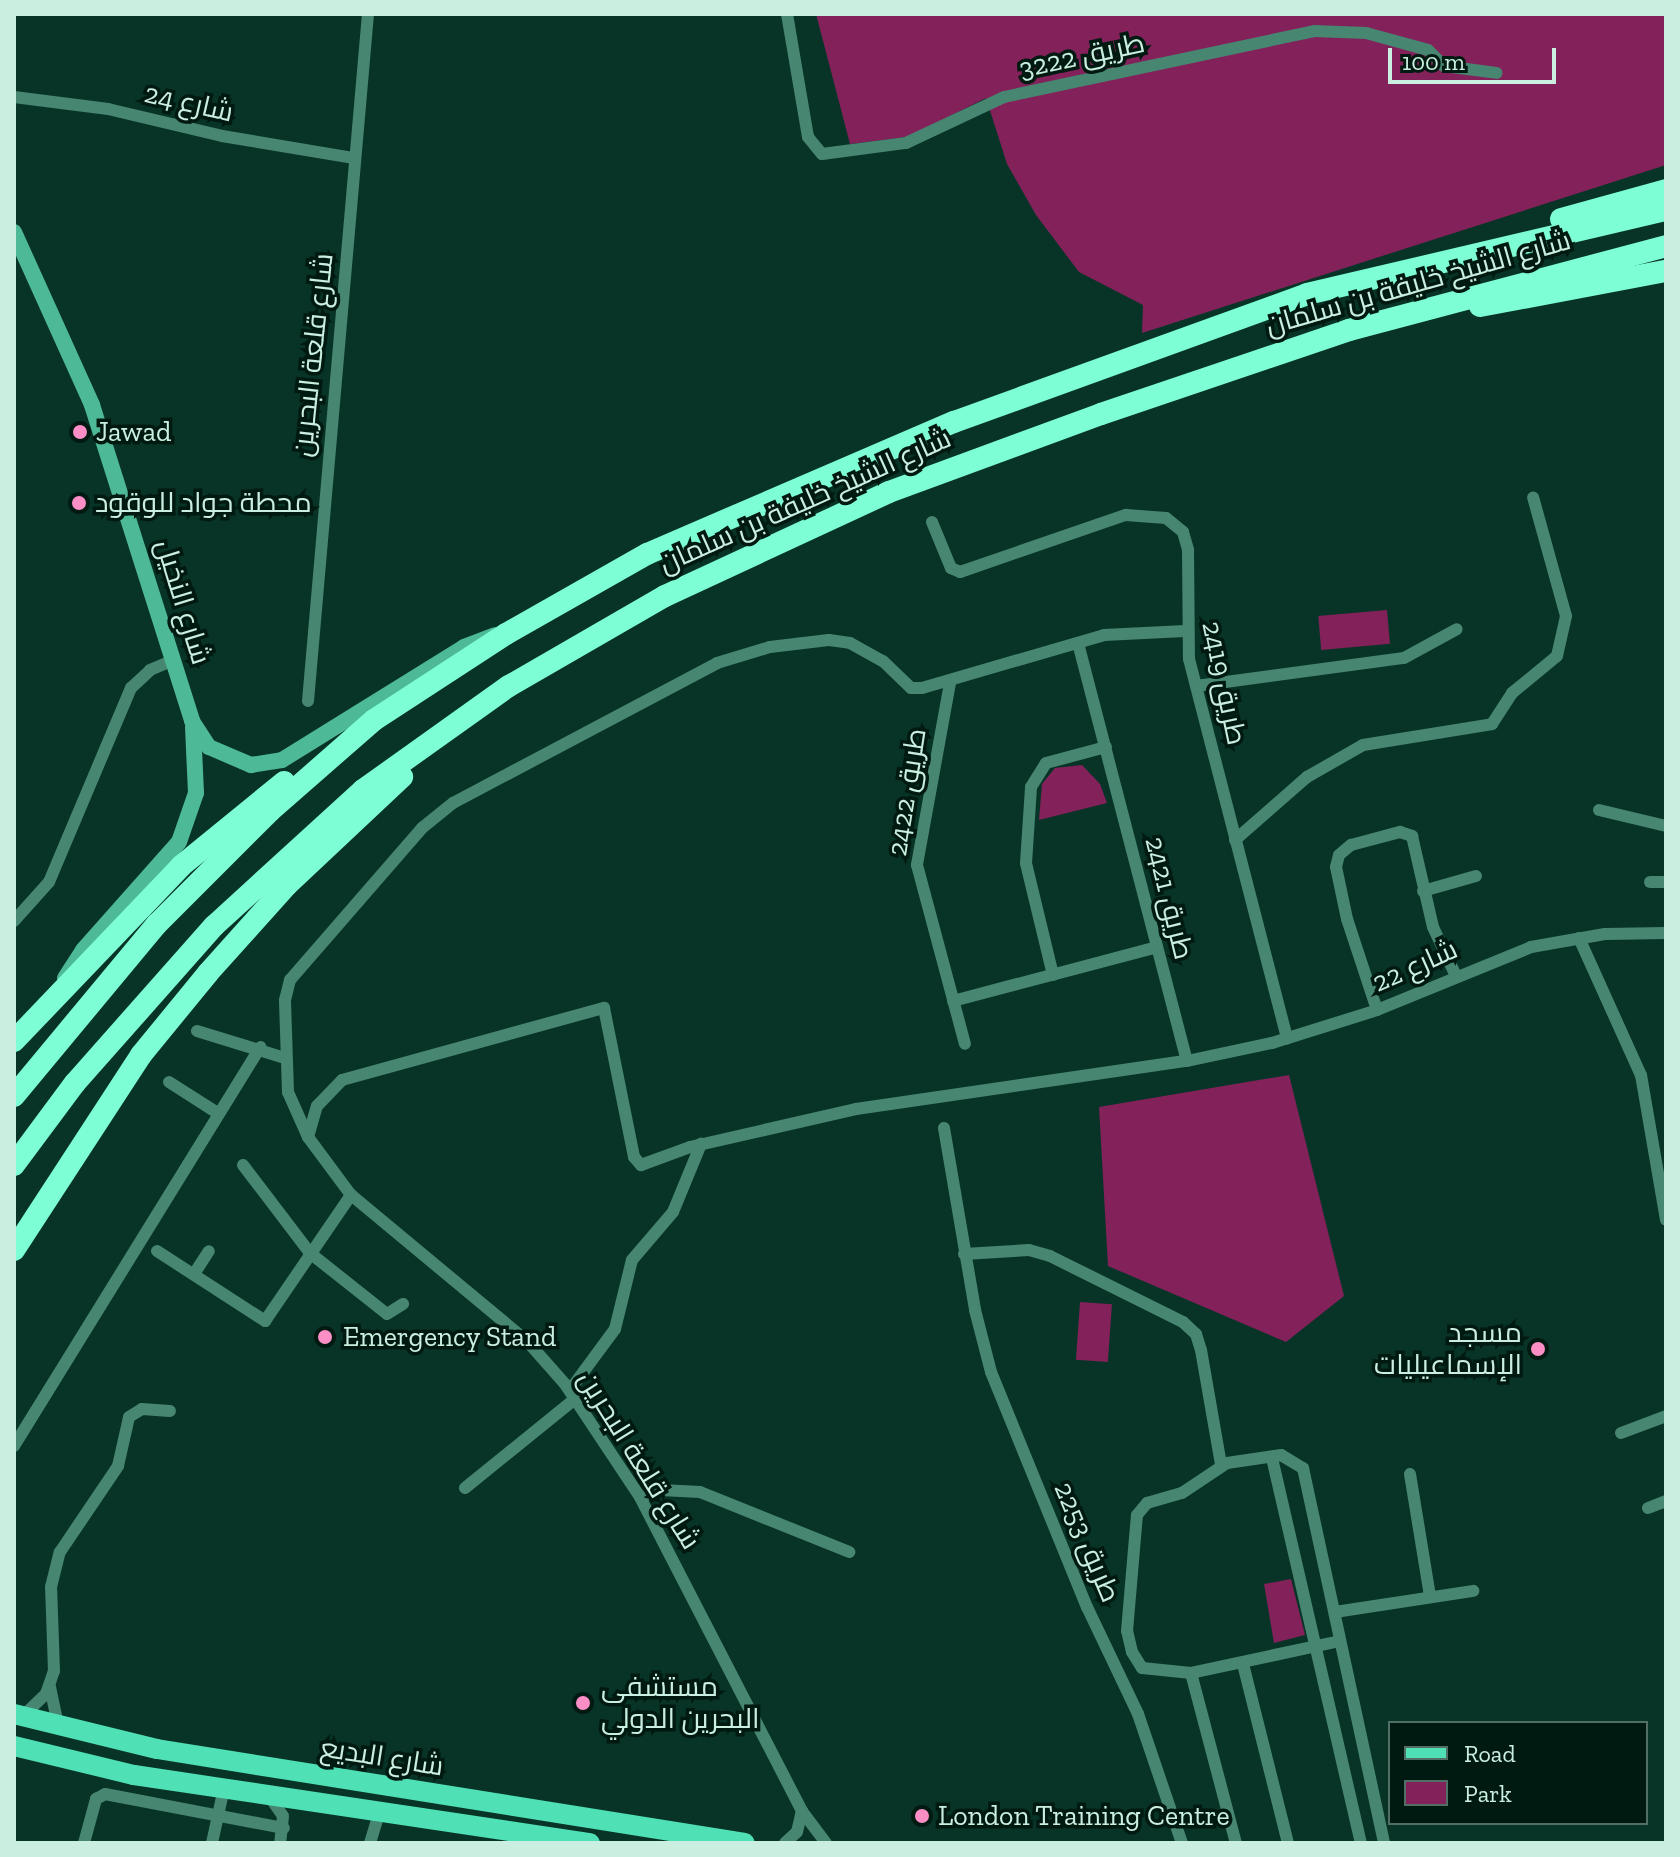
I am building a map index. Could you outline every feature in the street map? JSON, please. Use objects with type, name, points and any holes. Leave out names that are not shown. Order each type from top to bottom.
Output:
[{"type":"highway","points":[[1307,294],[1666,190]]},
{"type":"highway","name":"شارع الشيخ خليفة بن سلمان","points":[[14,1096],[157,924],[270,811],[374,720],[506,634],[647,554],[842,467],[1082,373],[1307,294],[1666,210]]},
{"type":"highway","name":"شارع الشيخ خليفة بن سلمان","points":[[14,1165],[75,1083],[214,926],[373,781],[509,686],[665,596],[889,492],[1349,330],[1538,276],[1666,246]]},
{"type":"highway","points":[[1349,330],[1666,271]]},
{"type":"highway","points":[[14,1250],[141,1055],[208,973],[375,800],[509,686]]},
{"type":"highway","points":[[14,1041],[59,991],[225,827],[374,720]]},
{"type":"main road","name":"شارع البديع","points":[[19,1715],[232,1762],[745,1843]]},
{"type":"main road","name":"شارع البديع","points":[[14,1746],[134,1775],[380,1810],[558,1841],[590,1843]]},
{"type":"street","name":"شارع قلعة البحرين","points":[[308,701],[368,14]]},
{"type":"street","name":"طريق 3222","points":[[787,14],[808,137],[822,154],[906,143],[1004,97],[1314,31],[1366,33],[1428,50],[1444,66],[1497,73]]},
{"type":"street","name":"شارع 24","points":[[14,97],[108,109],[222,136],[354,158]]},
{"type":"street","name":"شارع النخيل","points":[[17,246],[92,405],[192,721],[196,793],[179,842],[83,950],[59,991]]},
{"type":"street","points":[[1235,840],[1307,777],[1363,745],[1492,724],[1512,693],[1552,662],[1562,648],[1566,616],[1533,497]]},
{"type":"street","name":"طريق 2419","points":[[932,522],[951,568],[960,572],[1117,517],[1166,518],[1178,526],[1187,544],[1185,631],[1196,686],[1287,1039]]},
{"type":"street","points":[[1196,686],[1404,658],[1457,629]]},
{"type":"street","name":"طريق 2422","points":[[290,980],[422,828],[453,803],[717,663],[770,647],[829,640],[850,643],[883,661],[911,688],[922,688],[950,683],[1130,630],[1185,631]]},
{"type":"street","name":"شارع النخيل","points":[[192,721],[222,756],[267,764],[294,753],[464,647],[506,634]]},
{"type":"street","name":"طريق 2421","points":[[1078,643],[1187,1061]]},
{"type":"street","points":[[14,921],[49,882],[131,688],[150,670],[173,660]]},
{"type":"street","name":"طريق 2422","points":[[950,683],[917,865],[965,1044]]},
{"type":"street","points":[[1053,975],[1026,863],[1031,787],[1046,763],[1106,747]]},
{"type":"street","points":[[1599,810],[1666,826]]},
{"type":"street","points":[[1377,1010],[1347,919],[1337,858],[1351,845],[1406,832],[1415,841],[1423,891],[1456,976]]},
{"type":"street","points":[[1423,891],[1476,876]]},
{"type":"street","points":[[1650,882],[1666,882]]},
{"type":"street","name":"شارع 22","points":[[308,1137],[323,1095],[342,1080],[604,1008],[636,1163],[646,1164],[701,1144],[910,1100],[1187,1061],[1287,1039],[1377,1010],[1508,954],[1579,938],[1666,933]]},
{"type":"street","points":[[1579,938],[1632,1052],[1651,1116],[1666,1220]]},
{"type":"street","points":[[953,1001],[1157,947]]},
{"type":"street","name":"شارع قلعة البحرين","points":[[290,980],[285,1000],[288,1092],[308,1137],[351,1195],[527,1341],[573,1394],[640,1497],[802,1811],[826,1843]]},
{"type":"street","points":[[197,1031],[260,1047],[285,1058]]},
{"type":"street","points":[[14,1446],[216,1112],[260,1047]]},
{"type":"street","points":[[169,1082],[216,1112]]},
{"type":"street","points":[[1651,1116],[1666,1112]]},
{"type":"street","name":"طريق 2253","points":[[944,1128],[964,1254],[991,1372],[1138,1714],[1182,1843]]},
{"type":"street","points":[[465,1488],[573,1394],[615,1329],[632,1260],[673,1212],[701,1144]]},
{"type":"street","points":[[243,1165],[310,1253],[387,1314],[403,1304]]},
{"type":"street","points":[[157,1251],[265,1321],[351,1195]]},
{"type":"street","points":[[964,1254],[1029,1250],[1050,1256],[1183,1322],[1196,1334],[1201,1350],[1221,1465]]},
{"type":"street","points":[[194,1274],[209,1251]]},
{"type":"street","points":[[58,1726],[50,1685],[56,1656],[51,1587],[55,1563],[118,1466],[129,1417],[142,1409],[170,1411]]},
{"type":"street","points":[[1621,1433],[1666,1416]]},
{"type":"street","points":[[1361,1843],[1272,1458],[1290,1456],[1303,1468],[1384,1843]]},
{"type":"street","name":"طريق 2253","points":[[1135,1661],[1127,1620],[1137,1515],[1147,1503],[1190,1489],[1221,1465],[1272,1458]]},
{"type":"street","points":[[1410,1474],[1430,1596]]},
{"type":"street","points":[[640,1497],[661,1490],[700,1492],[849,1552]]},
{"type":"street","points":[[1648,1508],[1666,1501]]},
{"type":"street","points":[[1335,1612],[1473,1591]]},
{"type":"street","points":[[1117,1670],[1135,1661],[1151,1672],[1191,1673],[1340,1641]]},
{"type":"street","points":[[1243,1664],[1288,1843]]},
{"type":"street","points":[[1191,1673],[1236,1843]]},
{"type":"street","points":[[19,1715],[50,1685]]},
{"type":"street","points":[[130,1799],[134,1775]]},
{"type":"street","points":[[212,1843],[224,1788]]},
{"type":"street","points":[[84,1843],[98,1796],[130,1799],[284,1828]]},
{"type":"street","points":[[269,1796],[281,1810],[284,1828],[280,1843]]},
{"type":"street","points":[[370,1843],[380,1810]]},
{"type":"street","points":[[785,1843],[797,1832],[802,1811]]},
{"type":"green space","points":[[816,14],[1666,14],[1666,165],[1142,333],[1143,305],[1079,272],[1036,215],[1007,164],[986,98],[908,137],[850,144]]},
{"type":"green space","points":[[1387,610],[1390,644],[1321,650],[1318,616]]},
{"type":"green space","points":[[1082,765],[1100,784],[1107,803],[1039,820],[1042,784],[1055,768]]},
{"type":"green space","points":[[1289,1075],[1344,1296],[1286,1342],[1108,1266],[1099,1107]]},
{"type":"green space","points":[[1080,1302],[1112,1304],[1108,1362],[1076,1360]]},
{"type":"green space","points":[[1291,1579],[1305,1635],[1274,1643],[1264,1584]]},
{"type":"place","name":"Jawad","points":[[80,432]]},
{"type":"place","name":"محطة جواد للوقود","points":[[79,503]]},
{"type":"place","name":"Emergency Stand","points":[[325,1337]]},
{"type":"place","name":"مسجد الإسماعيليات","points":[[1538,1349]]},
{"type":"place","name":"مستشفى البحرين الدولي","points":[[583,1703]]},
{"type":"place","name":"London Training Centre","points":[[922,1816]]}]
